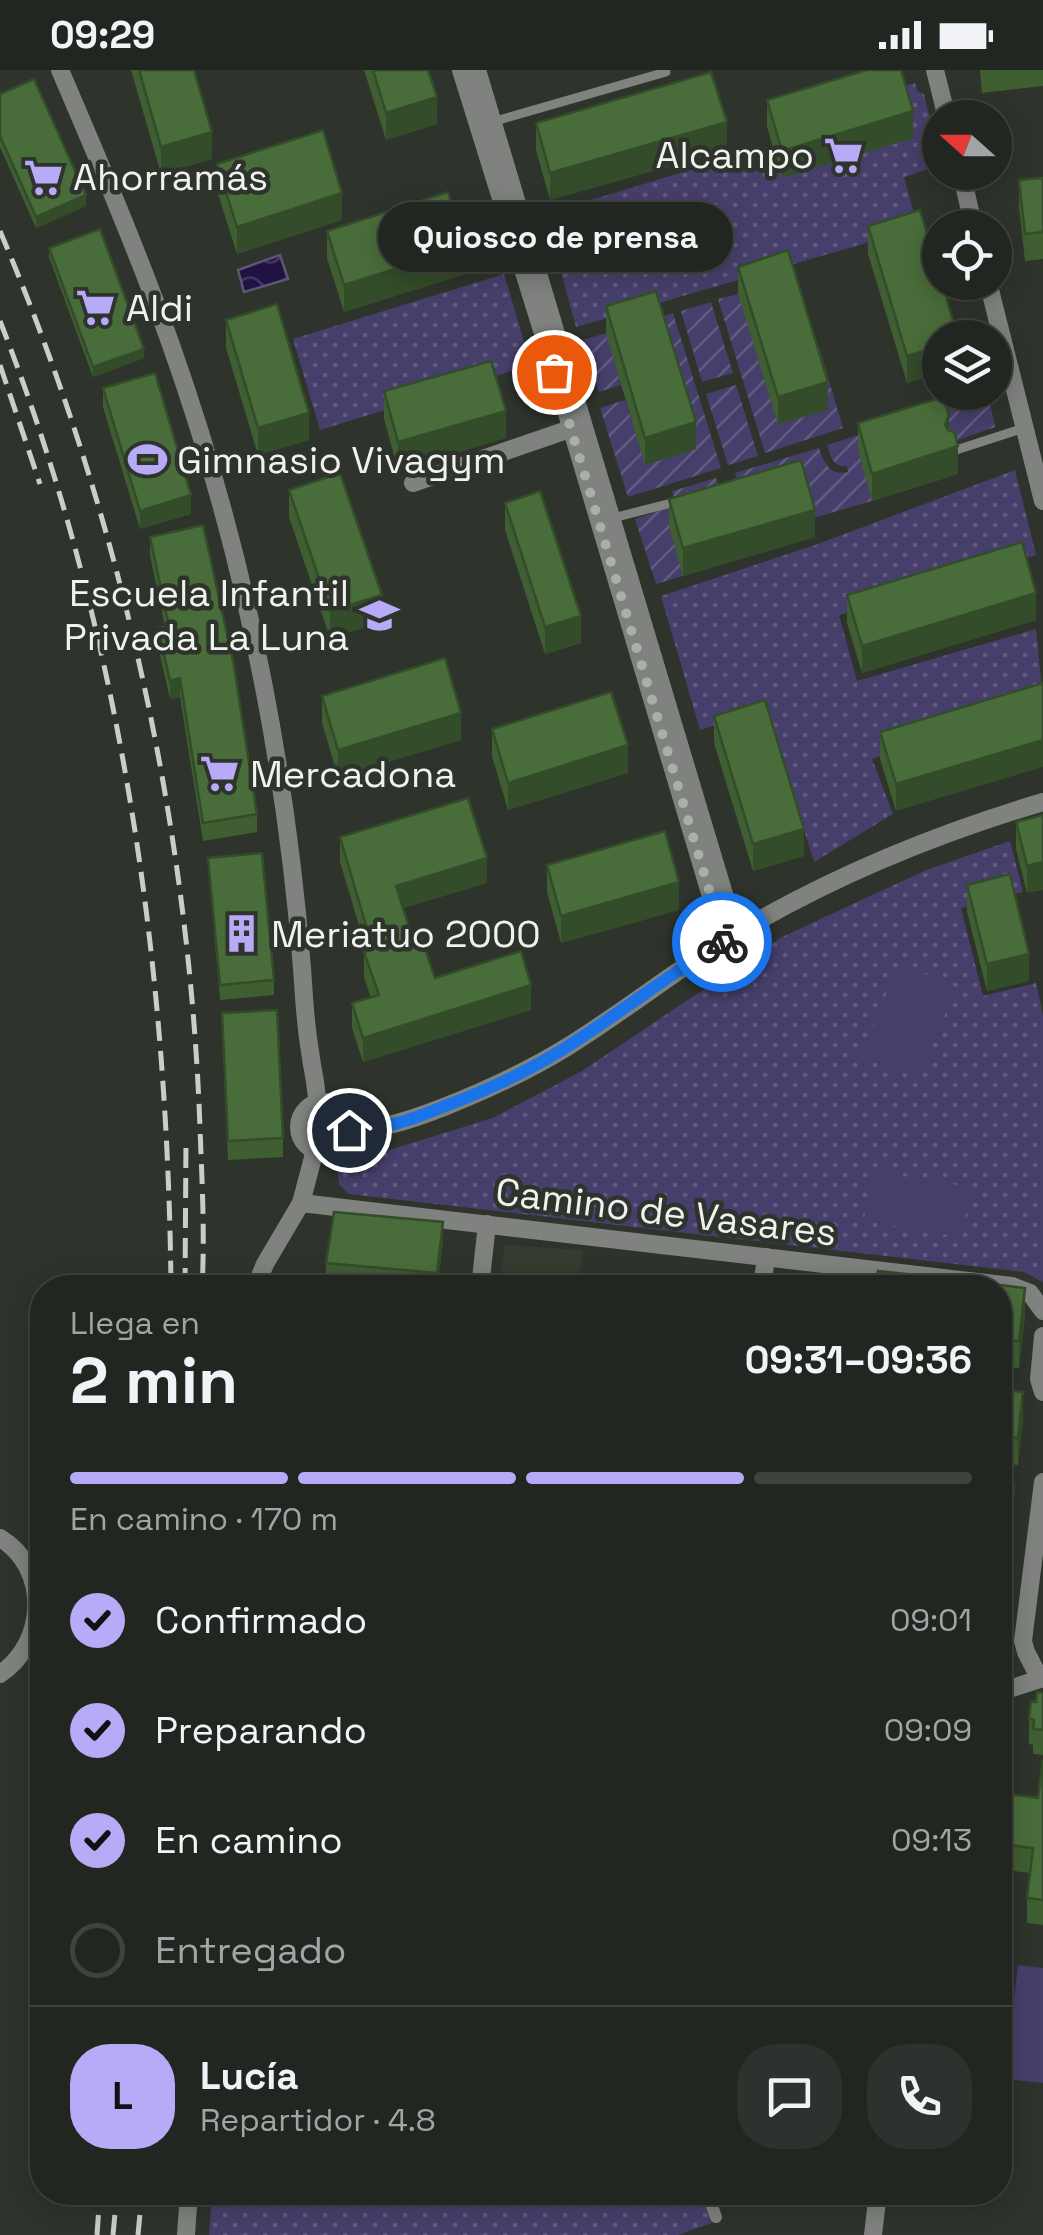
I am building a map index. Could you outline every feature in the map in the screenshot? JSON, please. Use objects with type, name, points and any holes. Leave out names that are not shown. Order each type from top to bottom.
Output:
[{"type":"street","points":[[60,70],[170,343],[232,548],[260,665],[286,816],[317,1103]]},
{"type":"street","points":[[461,70],[730,937]]},
{"type":"street","points":[[477,70],[613,518],[730,937]]},
{"type":"street","points":[[935,70],[942,100]]},
{"type":"street","points":[[992,300],[1043,501]]},
{"type":"street","points":[[413,483],[570,429]]},
{"type":"street","points":[[349,1130],[389,1126],[478,1094],[576,1041],[730,937],[787,904],[883,858],[982,820],[1043,802]]},
{"type":"street","points":[[317,1103],[333,1104],[343,1110],[349,1130],[340,1147],[333,1151],[315,1150],[306,1144],[299,1127],[301,1117],[317,1103]]},
{"type":"street","points":[[260,1275],[301,1203],[315,1150]]},
{"type":"street","name":"Camino de Vasares","points":[[301,1203],[925,1275]]},
{"type":"street","points":[[482,1275],[488,1224]]},
{"type":"street","points":[[764,1275],[766,1257]]},
{"type":"street","name":"Camino de Vasares","points":[[1012,1288],[1022,1289],[1036,1299],[1043,1311]]},
{"type":"street","points":[[1043,1336],[1039,1379],[1043,1392]]},
{"type":"street","points":[[1012,1688],[1042,1679],[1023,1640],[1043,1482]]},
{"type":"street","points":[[0,1538],[30,1571]]},
{"type":"street","points":[[0,1674],[20,1656],[30,1640]]},
{"type":"street","points":[[186,2235],[189,2205]]},
{"type":"street","points":[[712,2205],[716,2217]]},
{"type":"street","points":[[874,2235],[877,2205]]},
{"type":"lane","points":[[492,122],[666,72]]},
{"type":"lane","points":[[953,451],[1024,428]]},
{"type":"lane","points":[[613,518],[674,502]]},
{"type":"shaded area","points":[[915,83],[925,100],[922,100],[922,171],[904,177],[918,228],[576,327],[545,214],[772,145]]},
{"type":"shaded area","points":[[504,274],[531,365],[320,430],[293,339]]},
{"type":"shaded area","points":[[738,294],[810,350],[819,347],[843,428],[765,453],[718,299]]},
{"type":"shaded area","points":[[711,302],[733,373],[702,382],[681,311]]},
{"type":"shaded area","points":[[673,313],[721,468],[628,497],[600,408],[625,400],[646,465],[656,318]]},
{"type":"shaded area","points":[[606,333],[621,385],[599,392],[583,340]]},
{"type":"shaded area","points":[[736,385],[758,456],[728,465],[706,394]]},
{"type":"shaded area","points":[[946,410],[991,410],[995,427],[949,443],[884,427]]},
{"type":"shaded area","points":[[875,430],[864,467],[872,501],[810,519],[744,504],[735,473],[819,448],[832,470],[848,472],[847,466],[833,460],[827,445]]},
{"type":"shaded area","points":[[1015,470],[1036,555],[839,615],[857,681],[1036,629],[1043,701],[872,759],[893,814],[814,862],[766,708],[700,730],[661,596],[818,544]]},
{"type":"shaded area","points":[[716,478],[725,509],[683,576],[656,584],[635,519],[676,505],[672,491]]},
{"type":"shaded area","points":[[1010,841],[1023,892],[961,908],[983,996],[1036,983],[1043,1015],[1043,1282],[1024,1272],[349,1194],[339,1184],[337,1166],[493,1118],[582,1071],[780,938],[924,871]]},
{"type":"shaded area","points":[[899,963],[956,987],[919,1079],[861,1056]]},
{"type":"shaded area","points":[[872,1171],[970,1187],[962,1237],[864,1221]]},
{"type":"shaded area","points":[[504,1245],[583,1250],[580,1275],[501,1275]]},
{"type":"shaded area","points":[[1018,1965],[1043,1968],[1043,2083],[1012,2080],[1012,2018]]},
{"type":"shaded area","points":[[211,2205],[711,2205],[717,2221],[678,2235],[209,2235]]},
{"type":"water","points":[[280,255],[288,279],[244,292],[238,270]]},
{"type":"building","points":[[139,70],[194,70],[212,132],[161,147]]},
{"type":"building","points":[[373,70],[428,70],[437,97],[386,113]]},
{"type":"building","points":[[867,70],[901,70],[913,111],[782,151],[767,100]]},
{"type":"building","points":[[711,72],[727,122],[550,173],[536,123]]},
{"type":"building","name":"Ahorramás","points":[[34,79],[86,195],[36,217],[0,136],[0,94]]},
{"type":"building","points":[[323,130],[342,193],[237,227],[217,164]]},
{"type":"building","points":[[1043,178],[1043,232],[1025,234],[1019,180]]},
{"type":"building","points":[[448,192],[465,247],[344,285],[327,231]]},
{"type":"building","points":[[920,210],[922,300],[947,300],[953,320],[922,320],[922,351],[907,356],[868,226]]},
{"type":"building","name":"Aldi","points":[[100,229],[144,349],[93,367],[49,248]]},
{"type":"building","points":[[788,250],[828,382],[778,397],[738,267]]},
{"type":"building","points":[[656,291],[696,422],[645,438],[606,306]]},
{"type":"building","points":[[277,304],[309,413],[258,428],[226,320]]},
{"type":"building","points":[[491,361],[506,411],[398,442],[384,391]]},
{"type":"building","name":"Gimnasio Vivagym","points":[[155,373],[191,495],[140,511],[103,388]]},
{"type":"building","points":[[922,403],[922,410],[947,410],[945,425],[954,432],[958,446],[872,474],[858,423]]},
{"type":"building","points":[[801,460],[815,510],[683,548],[669,499]]},
{"type":"building","points":[[340,473],[382,595],[330,611],[289,490]]},
{"type":"building","points":[[540,491],[581,616],[545,627],[505,503]]},
{"type":"building","points":[[203,525],[234,666],[257,814],[203,823],[180,678],[170,681],[158,628],[169,626],[150,537]]},
{"type":"building","points":[[1022,542],[1036,593],[862,646],[847,595]]},
{"type":"building","points":[[445,658],[461,713],[338,750],[322,696]]},
{"type":"building","points":[[1043,683],[1043,740],[896,784],[880,732]]},
{"type":"building","points":[[611,692],[628,745],[508,783],[492,729]]},
{"type":"building","points":[[765,700],[804,829],[753,844],[714,716]]},
{"type":"building","points":[[468,798],[487,858],[396,886],[412,936],[420,934],[435,978],[521,951],[531,985],[363,1038],[352,1003],[379,995],[364,952],[373,949],[340,837]]},
{"type":"building","points":[[1043,815],[1043,862],[1027,866],[1016,822]]},
{"type":"building","points":[[665,831],[679,882],[561,916],[547,865]]},
{"type":"building","name":"Meriatuo 2000","points":[[262,853],[274,980],[220,985],[208,858]]},
{"type":"building","points":[[1010,874],[1029,954],[987,964],[967,885]]},
{"type":"building","points":[[277,1010],[283,1138],[228,1141],[222,1013]]},
{"type":"building","points":[[334,1212],[443,1222],[437,1273],[326,1263]]},
{"type":"building","points":[[878,1271],[916,1275],[878,1275]]},
{"type":"building","points":[[1012,1286],[1025,1288],[1019,1341],[1012,1340]]},
{"type":"building","points":[[1012,1391],[1023,1392],[1018,1438],[1012,1437]]},
{"type":"building","points":[[1037,1692],[1043,1693],[1043,1730],[1033,1729],[1034,1720],[1029,1719],[1031,1701],[1036,1702]]},
{"type":"building","points":[[1043,1760],[1043,1900],[1027,1898],[1033,1848],[1012,1845],[1012,1794],[1038,1798]]},
{"type":"railway","points":[[0,231],[43,338],[113,558],[164,785],[193,1013],[202,1275]]},
{"type":"railway","points":[[0,321],[42,437],[77,554],[129,794],[159,1038],[171,1275]]},
{"type":"railway","points":[[0,365],[40,484]]},
{"type":"railway","points":[[185,1275],[186,1139]]},
{"type":"railway","points":[[97,2235],[99,2205]]},
{"type":"railway","points":[[113,2235],[116,2205]]},
{"type":"railway","points":[[138,2235],[141,2205]]},
{"type":"way so far","points":[[554,372],[722,942]]},
{"type":"place","name":"Alcampo","points":[[844,155]]},
{"type":"place","name":"Ahorramás","points":[[43,177]]},
{"type":"place","name":"Aldi","points":[[96,308]]},
{"type":"place","name":"Quiosco de prensa","points":[[554,372]]},
{"type":"place","name":"Gimnasio Vivagym","points":[[147,460]]},
{"type":"place","name":"Escuela Infantil Privada La Luna","points":[[379,615]]},
{"type":"place","name":"Mercadona","points":[[220,774]]},
{"type":"place","name":"Meriatuo 2000","points":[[241,934]]},
{"type":"route","points":[[349,1130],[389,1126],[424,1115],[520,1074],[576,1041],[722,942]]}]
